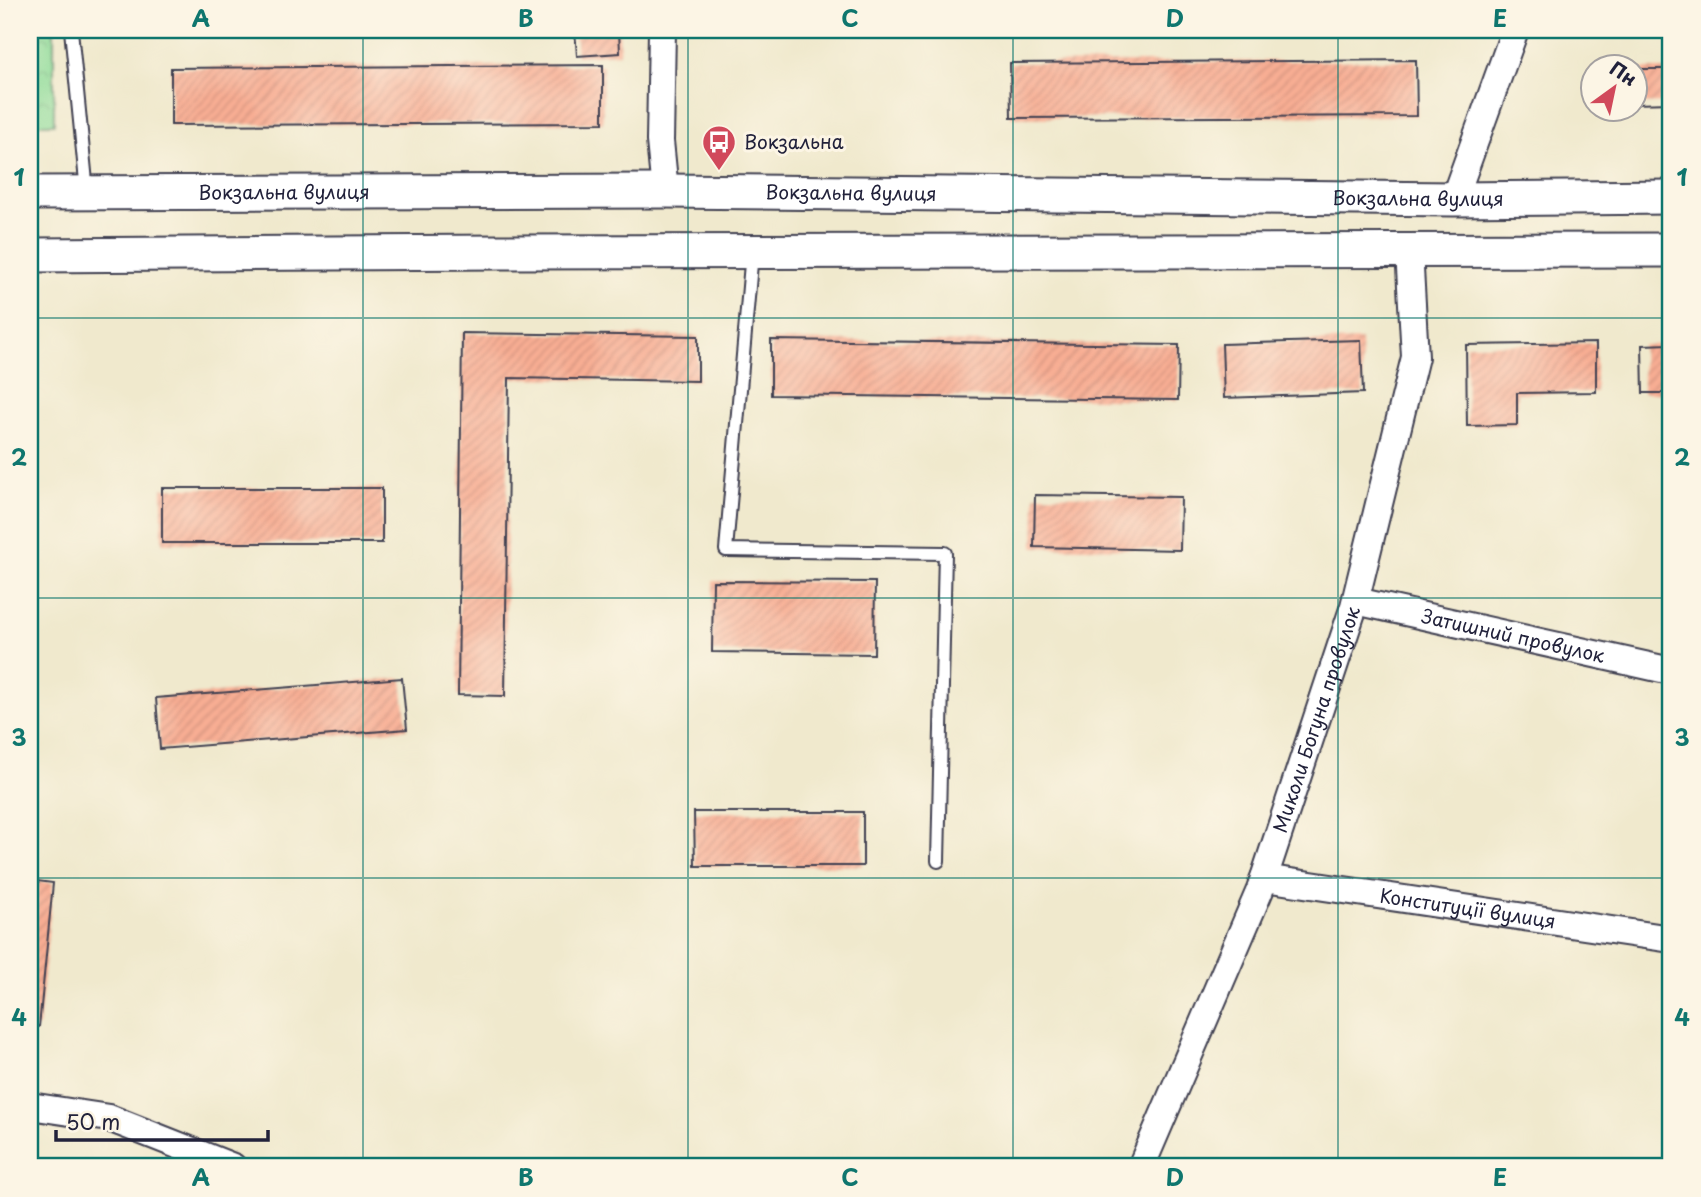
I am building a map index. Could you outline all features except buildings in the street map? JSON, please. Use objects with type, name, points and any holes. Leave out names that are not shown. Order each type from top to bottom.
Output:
[{"type":"street","points":[[662,30],[660,141],[665,191]]},
{"type":"street","points":[[1454,199],[1515,30]]},
{"type":"street","name":"Вокзальна вулиця","points":[[30,193],[665,191],[1454,199],[1671,197]]},
{"type":"street","points":[[30,255],[1671,250]]},
{"type":"street","name":"Миколи Богуна провулок","points":[[1141,1167],[1264,878],[1356,601],[1415,357],[1409,251]]},
{"type":"street","name":"Затишний провулок","points":[[1356,601],[1671,671]]},
{"type":"street","name":"Конституції вулиця","points":[[1264,878],[1671,939]]},
{"type":"street","points":[[30,1106],[109,1118],[233,1167]]},
{"type":"lane","points":[[71,30],[87,193]]},
{"type":"lane","points":[[752,252],[726,550],[946,553],[938,861]]},
{"type":"green space","points":[[30,30],[54,30],[54,124],[30,124]]},
{"type":"place","name":"Вокзальна","points":[[719,172]]}]
